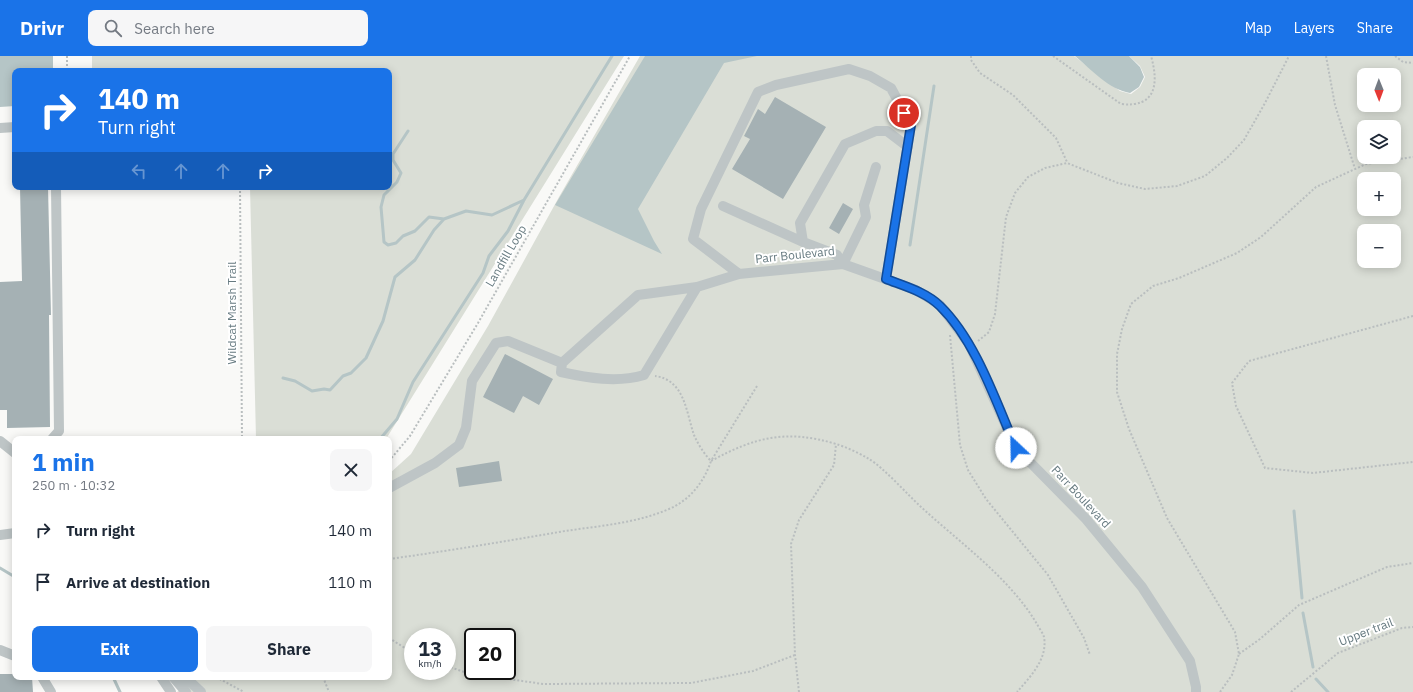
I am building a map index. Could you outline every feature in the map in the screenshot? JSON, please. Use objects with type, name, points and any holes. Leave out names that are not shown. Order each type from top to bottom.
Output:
[{"type":"lane","points":[[739,274],[694,240],[701,209],[758,92],[776,85],[849,69],[870,76],[890,88],[911,125],[886,279]]},
{"type":"lane","points":[[0,128],[12,127]]},
{"type":"lane","points":[[803,242],[800,223],[845,144],[876,131],[887,132],[908,147]]},
{"type":"lane","points":[[843,264],[866,217],[864,205],[876,168]]},
{"type":"lane","points":[[55,436],[59,431],[56,190]]},
{"type":"lane","points":[[724,206],[803,242],[837,254],[843,264]]},
{"type":"lane","name":"Parr Boulevard","points":[[562,363],[638,295],[697,287],[739,274],[843,264],[916,290],[940,305],[970,344],[1016,448],[1086,519],[1142,587],[1190,661],[1196,692]]},
{"type":"lane","points":[[392,486],[435,463],[459,445],[466,428],[472,382],[496,343],[508,341],[562,363],[561,372],[590,378],[632,378],[644,375],[697,287]]},
{"type":"lane","points":[[0,441],[12,451]]},
{"type":"lane","points":[[0,535],[12,533]]},
{"type":"lane","points":[[0,650],[12,655]]},
{"type":"lane","points":[[44,680],[51,692]]},
{"type":"lane","points":[[160,680],[166,692]]},
{"type":"lane","points":[[163,680],[170,692]]},
{"type":"lane","points":[[176,680],[186,692]]},
{"type":"lane","points":[[180,680],[192,692]]},
{"type":"lane","points":[[188,680],[201,692]]},
{"type":"path","points":[[67,56],[67,68]]},
{"type":"path","name":"Landfill Loop","points":[[392,457],[410,436],[474,330],[630,56]]},
{"type":"path","points":[[970,56],[980,73],[1013,95],[1056,138],[1067,163]]},
{"type":"path","points":[[1053,56],[1121,104],[1135,106],[1148,99],[1155,87],[1156,73],[1151,56]]},
{"type":"path","points":[[970,344],[980,340],[989,332],[995,314],[1006,217],[1015,193],[1028,177],[1045,168],[1067,163],[1118,183],[1144,190],[1177,186],[1205,176],[1227,158],[1244,140],[1289,56]]},
{"type":"path","points":[[1326,56],[1335,105],[1355,169]]},
{"type":"path","points":[[1396,56],[1403,62],[1413,63]]},
{"type":"path","points":[[1220,692],[1232,675],[1239,654],[1236,632],[1167,518],[1129,429],[1118,392],[1116,354],[1122,329],[1131,304],[1153,286],[1179,278],[1237,254],[1261,237],[1316,187],[1366,164],[1413,157]]},
{"type":"path","name":"Wildcat Marsh Trail","points":[[240,190],[242,436]]},
{"type":"path","points":[[1413,316],[1250,361],[1232,383],[1236,406],[1265,468],[1313,473],[1413,462]]},
{"type":"path","points":[[951,320],[949,339],[960,445],[968,470],[986,499],[1048,575],[1084,638],[1090,655]]},
{"type":"path","points":[[644,375],[662,377],[679,389],[689,412],[695,436],[706,456],[711,461]]},
{"type":"path","points":[[392,559],[623,522],[662,511],[683,501],[698,488],[706,476],[711,461],[757,386]]},
{"type":"path","points":[[711,461],[741,446],[773,436],[798,436],[836,444],[870,460],[972,553],[996,572],[1027,608],[1044,636],[1044,653],[1035,671],[1017,692]]},
{"type":"path","points":[[799,692],[795,655],[791,544],[799,520],[834,465],[836,444]]},
{"type":"path","points":[[1239,654],[1260,639],[1299,605],[1387,567],[1413,564]]},
{"type":"path","name":"Upper trail","points":[[1291,692],[1338,653],[1402,628],[1413,627]]},
{"type":"path","points":[[392,640],[404,647]]},
{"type":"path","points":[[456,669],[468,673],[543,684],[691,683],[753,671],[795,655]]},
{"type":"path","points":[[222,680],[244,692]]},
{"type":"path","points":[[325,680],[329,692]]},
{"type":"shaded area","points":[[0,56],[53,56],[53,68],[12,68],[12,106],[0,107]]},
{"type":"shaded area","points":[[92,56],[624,56],[388,436],[256,436],[250,190],[392,190],[392,68],[92,68]]},
{"type":"shaded area","points":[[640,56],[1074,56],[1120,91],[1131,94],[1140,87],[1145,77],[1140,66],[1129,56],[1413,56],[1413,692],[177,692],[194,680],[392,680],[392,471],[411,454],[488,326],[559,197]]},
{"type":"shaded area","points":[[645,56],[757,56],[724,63],[638,209],[662,254],[555,205]]},
{"type":"shaded area","points":[[1075,56],[1129,56],[1140,67],[1144,77],[1139,87],[1130,93],[1122,91],[1107,83]]},
{"type":"building","points":[[775,97],[826,127],[783,199],[732,169],[750,139],[744,136],[758,109],[765,114]]},
{"type":"building","points":[[20,190],[48,190],[51,315],[49,315],[50,427],[7,428],[7,410],[0,410],[0,282],[22,281]]},
{"type":"building","points":[[843,203],[853,209],[839,234],[829,228]]},
{"type":"building","points":[[505,354],[553,379],[539,405],[523,396],[514,413],[483,397]]},
{"type":"building","points":[[499,461],[502,481],[459,487],[456,468]]},
{"type":"building","points":[[0,674],[12,674],[12,680],[32,680],[33,692],[0,692]]},
{"type":"waterway","points":[[383,436],[397,419],[413,382],[483,273],[489,256],[508,231],[524,200],[612,56]]},
{"type":"waterway","points":[[910,245],[934,86]]},
{"type":"waterway","points":[[393,160],[393,154],[408,131]]},
{"type":"waterway","points":[[392,160],[401,173],[397,182],[392,187]]},
{"type":"waterway","points":[[389,190],[384,195],[381,207],[384,242],[388,245],[396,243],[403,236],[415,231],[429,217],[444,219]]},
{"type":"waterway","points":[[283,378],[295,381],[312,391],[324,389],[330,390],[343,376],[351,373],[366,358],[383,321],[395,277],[415,260],[434,230],[444,219],[466,211],[492,215],[524,200]]},
{"type":"waterway","points":[[1294,511],[1302,598]]},
{"type":"waterway","points":[[0,568],[12,575]]},
{"type":"waterway","points":[[1303,613],[1313,667]]},
{"type":"waterway","points":[[1316,679],[1328,692]]},
{"type":"waterway","points":[[114,680],[120,692]]},
{"type":"route","points":[[904,113],[911,125],[886,279],[916,290],[940,305],[957,326],[970,344],[1016,448]]}]
